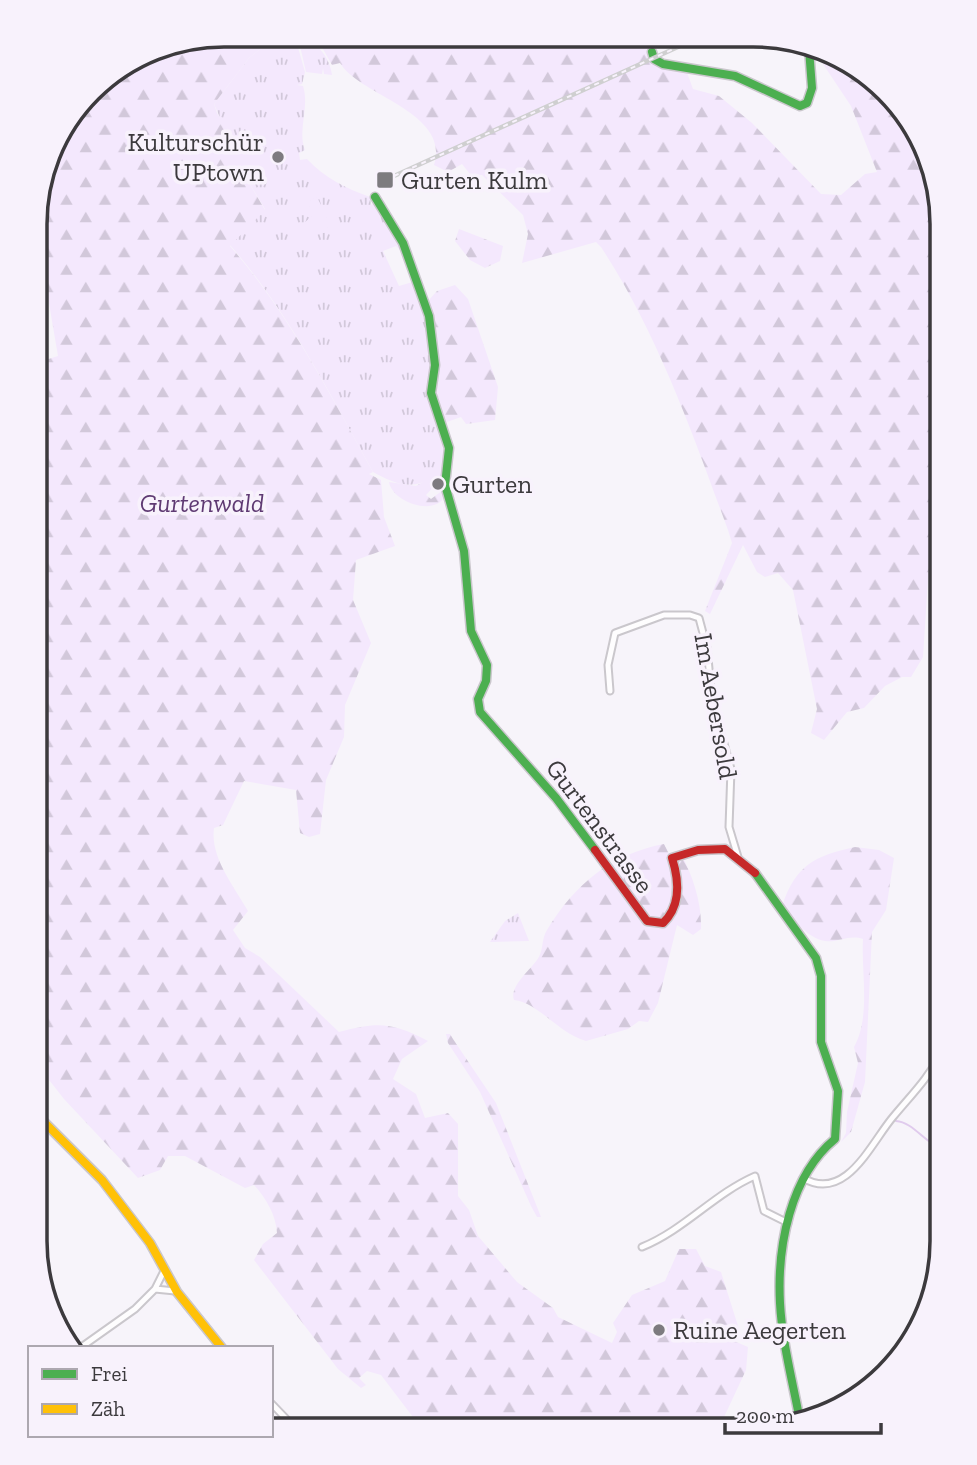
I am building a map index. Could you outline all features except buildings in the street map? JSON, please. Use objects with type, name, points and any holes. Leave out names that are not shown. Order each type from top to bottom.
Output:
[{"type":"street","points":[[652,52],[654,59],[663,64],[735,76],[800,106],[807,103],[812,93],[810,57]]},
{"type":"street","name":"Gurtenstrasse","points":[[375,197],[403,243],[429,316],[435,365],[431,393],[449,447],[445,485],[464,551],[471,628],[487,665],[486,681],[478,699],[480,712],[556,799],[647,920],[663,923],[673,912],[677,895],[672,858],[713,848],[725,849],[738,857]]},
{"type":"street","name":"Im Aebersold","points":[[610,691],[608,665],[615,633],[623,628],[642,626],[664,615],[690,615],[701,621],[712,700],[732,769],[729,827],[738,857]]},
{"type":"street","points":[[738,857],[765,884],[812,950],[820,970],[821,1042],[838,1091],[836,1134],[819,1152],[803,1178],[793,1198],[788,1223],[780,1303],[798,1411]]},
{"type":"street","points":[[803,1178],[812,1183],[829,1184],[864,1161],[892,1118],[929,1075]]},
{"type":"street","points":[[47,1125],[102,1180],[150,1243],[177,1292],[220,1346]]},
{"type":"street","points":[[642,1247],[677,1230],[723,1195],[755,1176],[764,1211],[788,1223]]},
{"type":"street","points":[[83,1346],[135,1309],[155,1289],[164,1271]]},
{"type":"street","points":[[155,1289],[177,1292]]},
{"type":"street","points":[[273,1405],[285,1418]]},
{"type":"green space","points":[[263,47],[298,47],[305,72],[302,84],[297,85],[303,86],[305,94],[302,135],[305,150],[299,153],[300,160],[307,159],[336,182],[370,197],[371,205],[376,201],[405,255],[396,246],[383,251],[399,286],[416,281],[422,297],[447,439],[443,476],[438,480],[434,476],[411,485],[388,480],[373,472],[290,326],[230,245],[265,209],[245,176],[239,143],[222,122],[214,104],[249,58]]},
{"type":"green space","name":"Gurtenwald","points":[[263,47],[249,58],[214,104],[217,113],[252,165],[245,176],[265,210],[230,246],[290,326],[373,472],[369,474],[381,480],[384,517],[395,546],[356,560],[353,600],[371,643],[345,705],[344,737],[326,780],[320,834],[309,837],[300,833],[296,790],[244,781],[223,825],[214,828],[219,860],[248,911],[233,930],[245,948],[260,957],[339,1032],[375,1025],[404,1030],[428,1041],[402,1059],[393,1079],[416,1094],[425,1118],[448,1113],[458,1124],[458,1196],[469,1210],[478,1236],[517,1282],[553,1308],[558,1317],[612,1343],[617,1332],[613,1323],[632,1295],[665,1281],[679,1249],[696,1249],[705,1266],[721,1272],[738,1326],[734,1341],[748,1347],[746,1370],[724,1418],[414,1418],[381,1375],[367,1371],[359,1378],[366,1385],[361,1388],[338,1369],[254,1260],[263,1244],[277,1233],[270,1207],[254,1185],[245,1188],[185,1156],[168,1156],[160,1170],[138,1178],[47,1077],[47,360],[58,356],[47,292],[47,224],[53,178],[71,135],[107,91],[146,65],[178,53],[201,49]]},
{"type":"green space","points":[[300,47],[318,47],[327,59],[332,75],[324,74],[323,68],[322,74],[306,72]]},
{"type":"green space","points":[[320,47],[649,47],[654,59],[685,67],[693,89],[719,96],[752,123],[821,194],[841,195],[865,174],[877,172],[851,106],[821,61],[842,71],[878,99],[893,116],[916,156],[926,189],[930,224],[930,553],[923,657],[911,677],[902,677],[885,686],[864,708],[847,712],[824,740],[811,733],[817,709],[793,590],[778,573],[765,577],[757,572],[743,545],[710,614],[705,611],[732,543],[687,420],[657,349],[601,247],[596,242],[522,263],[528,234],[523,215],[482,175],[470,174],[462,164],[448,172],[434,165],[436,147],[429,131],[417,118],[350,75],[340,63],[332,65]]},
{"type":"green space","points":[[317,197],[326,215],[328,230],[324,233],[311,231],[304,223],[313,215],[309,208],[311,199]]},
{"type":"green space","points":[[459,229],[503,246],[500,261],[485,268],[470,260],[455,241]]},
{"type":"green space","points":[[455,285],[468,299],[498,387],[495,420],[466,424],[461,417],[444,423],[434,392],[427,302],[437,291]]},
{"type":"green space","points":[[435,475],[438,482],[426,495],[431,499],[443,490],[445,496],[432,505],[424,506],[405,501],[392,489],[389,482],[416,486]]},
{"type":"green space","points":[[664,844],[671,858],[681,854],[689,871],[696,890],[701,929],[693,935],[677,925],[658,1003],[648,1022],[639,1021],[628,1029],[586,1041],[566,1032],[532,1007],[514,1000],[514,990],[539,956],[547,930],[582,885],[611,863],[627,855]]},
{"type":"green space","points":[[855,847],[879,850],[894,858],[886,910],[872,932],[865,1082],[851,1132],[841,1142],[846,1133],[847,1112],[858,1063],[854,1047],[864,1008],[863,939],[818,939],[801,927],[782,906],[787,892],[808,864],[828,854]]},
{"type":"green space","points":[[518,913],[529,941],[490,942],[505,921]]},
{"type":"green space","points":[[446,1034],[450,1034],[496,1103],[541,1217],[537,1217],[531,1206],[480,1092],[448,1043]]},
{"type":"waterway","points":[[896,1121],[908,1125],[929,1141]]},
{"type":"railway","points":[[394,176],[678,47]]},
{"type":"traffic: fast","points":[[652,52],[654,59],[663,64],[735,76],[800,106],[807,103],[812,88],[810,57]]},
{"type":"traffic: fast","points":[[375,197],[403,243],[429,316],[435,365],[431,393],[449,448],[445,485],[464,551],[471,631],[487,665],[486,681],[478,699],[480,712],[556,798],[595,850]]},
{"type":"traffic: fast","points":[[755,873],[816,958],[821,976],[821,1042],[838,1091],[835,1139],[807,1172],[797,1192],[784,1236],[781,1259],[781,1318],[798,1411]]},
{"type":"traffic: slow","points":[[47,1125],[102,1180],[150,1243],[177,1292],[220,1346]]},
{"type":"traffic: jam","points":[[595,850],[647,921],[663,923],[673,909],[677,884],[672,858],[698,850],[725,849],[755,873]]},
{"type":"place","name":"Kulturschür UPtown","points":[[278,157]]},
{"type":"place","name":"Gurten Kulm","points":[[385,180]]},
{"type":"place","name":"Gurten","points":[[438,484]]},
{"type":"place","name":"Ruine Aegerten","points":[[659,1330]]}]
